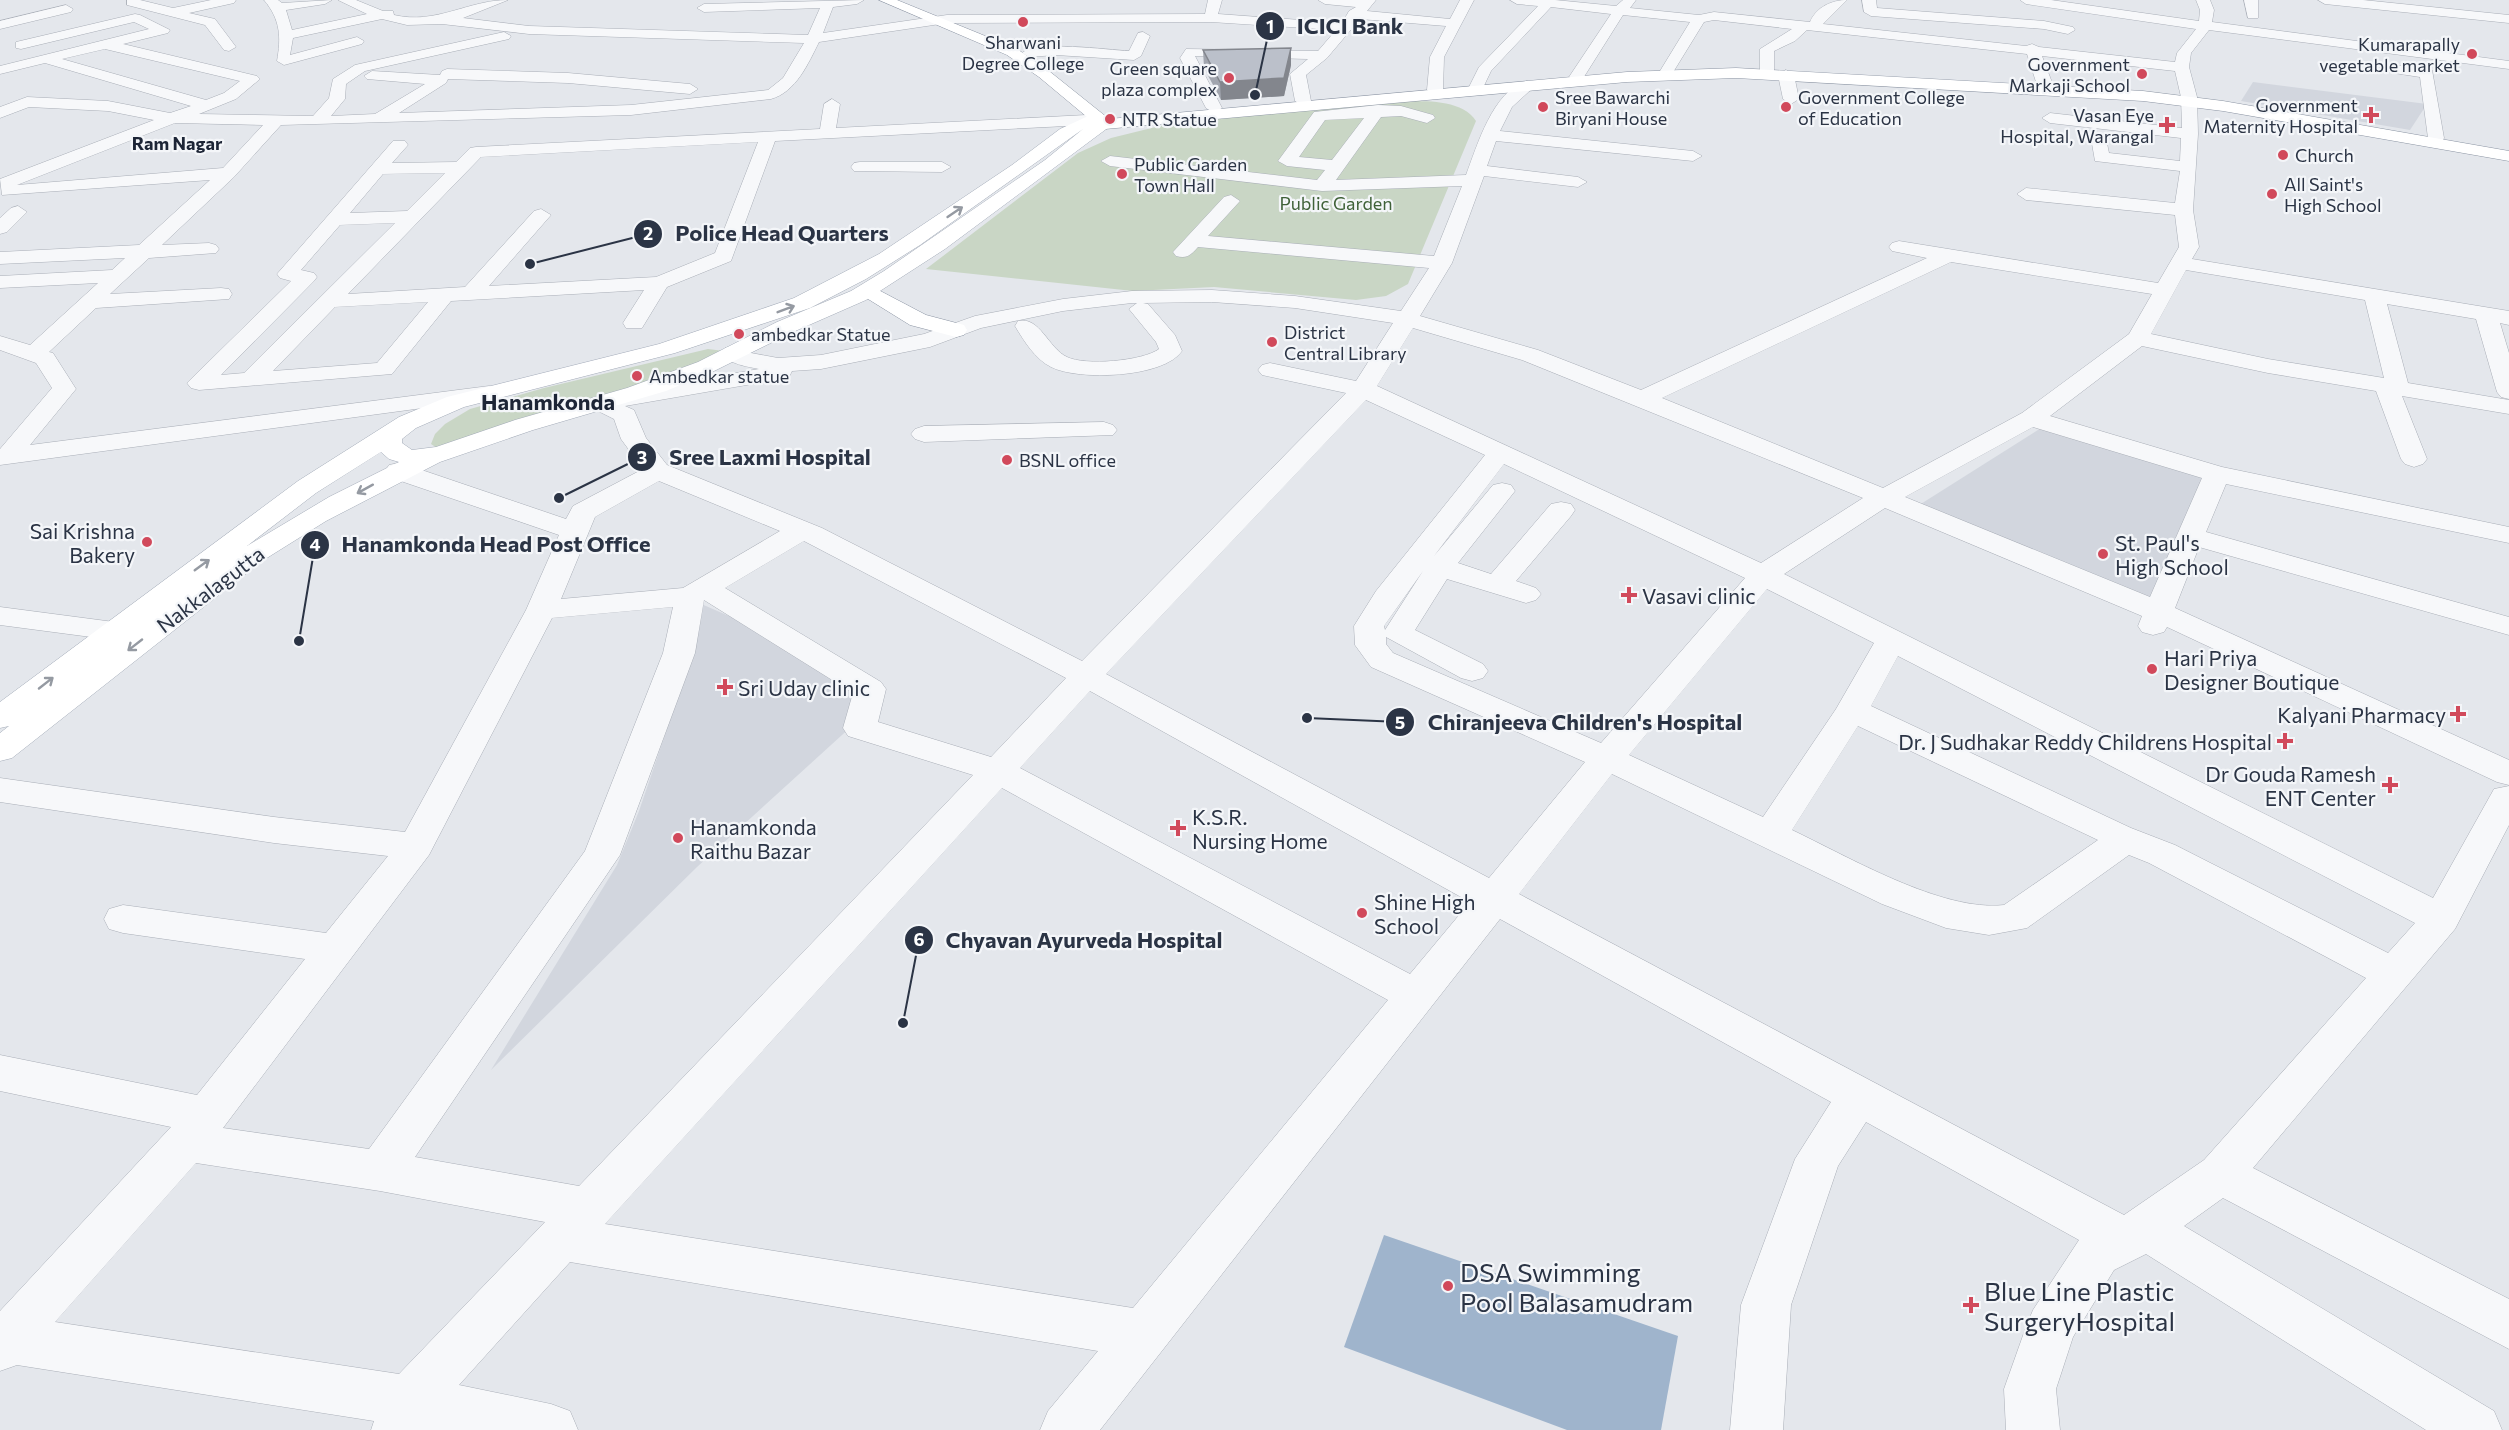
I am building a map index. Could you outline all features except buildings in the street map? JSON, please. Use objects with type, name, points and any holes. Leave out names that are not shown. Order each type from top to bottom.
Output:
[{"type":"main road","points":[[886,0],[1029,53],[1102,101],[1105,120]]},
{"type":"main road","points":[[898,0],[1027,61],[1105,120]]},
{"type":"main road","points":[[0,718],[307,487],[400,428],[492,393],[586,370],[760,319],[848,280],[892,255],[1043,152],[1073,127],[1105,120],[1214,108],[1576,77],[1667,70],[1767,70],[2045,85],[2189,99],[2436,138],[2509,153]]},
{"type":"main road","points":[[400,428],[389,445],[400,456],[423,458],[522,425],[678,379],[867,290],[920,258],[1105,120],[1682,74],[1786,75],[2189,99],[2509,153]]},
{"type":"main road","points":[[867,290],[899,314],[949,334]]},
{"type":"main road","points":[[670,345],[710,342],[725,346],[733,352]]},
{"type":"main road","name":"Nakkalagutta","points":[[0,750],[252,555],[287,532],[398,471],[437,455]]},
{"type":"street","points":[[118,0],[176,11],[210,22],[229,47]]},
{"type":"street","points":[[176,11],[229,0]]},
{"type":"street","points":[[284,61],[287,35],[274,4],[325,0]]},
{"type":"street","points":[[345,0],[383,16],[418,22]]},
{"type":"street","points":[[0,185],[230,96],[252,79],[284,61],[502,0]]},
{"type":"street","points":[[704,8],[742,9],[856,0]]},
{"type":"street","points":[[1211,18],[1215,0]]},
{"type":"street","points":[[1325,0],[1359,10]]},
{"type":"street","points":[[1435,90],[1437,57],[1467,0]]},
{"type":"street","points":[[1517,0],[1699,19],[1714,16],[1736,18],[2032,48],[2182,53],[2210,49]]},
{"type":"street","points":[[1576,77],[1619,11],[1630,0]]},
{"type":"street","points":[[1767,70],[1765,56],[1767,49],[1810,25],[1841,0]]},
{"type":"street","points":[[1869,0],[1871,12],[2044,25],[2086,35]]},
{"type":"street","points":[[2020,0],[2099,6],[2154,36]]},
{"type":"street","points":[[2132,0],[2133,16]]},
{"type":"street","points":[[2251,0],[2252,15]]},
{"type":"street","points":[[2325,0],[2368,2],[2442,18],[2463,15],[2509,19]]},
{"type":"street","points":[[2459,0],[2464,5],[2463,15]]},
{"type":"street","points":[[0,11],[36,3]]},
{"type":"street","points":[[1477,87],[1484,70],[1548,3]]},
{"type":"street","points":[[0,114],[27,102],[108,106],[170,118],[317,121],[631,110],[736,96],[778,93],[796,59],[812,39],[828,4]]},
{"type":"street","points":[[1067,1430],[1607,758],[1763,575],[1879,501],[2031,418],[2138,338],[2188,247],[2184,210],[2190,167],[2189,99],[2182,53],[2205,26],[2209,7]]},
{"type":"street","points":[[287,35],[383,16],[405,8]]},
{"type":"street","points":[[1736,18],[1753,8]]},
{"type":"street","points":[[0,25],[66,9]]},
{"type":"street","points":[[708,36],[742,9]]},
{"type":"street","points":[[438,19],[530,30],[812,39],[943,20],[1211,18],[1359,10],[1458,18]]},
{"type":"street","points":[[1303,101],[1298,74],[1322,56],[1359,10]]},
{"type":"street","points":[[9,39],[108,12]]},
{"type":"street","points":[[2116,14],[2303,37],[2447,50],[2509,65]]},
{"type":"street","points":[[2490,17],[2509,65]]},
{"type":"street","points":[[0,70],[163,30],[135,18],[9,39]]},
{"type":"street","points":[[561,31],[585,18]]},
{"type":"street","points":[[1102,38],[1108,19]]},
{"type":"street","points":[[1667,70],[1699,19]]},
{"type":"street","points":[[2303,37],[2307,21]]},
{"type":"street","points":[[317,121],[337,99],[338,82],[360,69],[530,30]]},
{"type":"street","points":[[571,48],[596,32]]},
{"type":"street","points":[[1029,53],[1056,51],[1134,56],[1148,36],[1122,38]]},
{"type":"street","points":[[1183,38],[1194,42],[1221,44]]},
{"type":"street","points":[[104,44],[252,79]]},
{"type":"street","points":[[2032,48],[2045,85]]},
{"type":"street","points":[[1214,108],[1187,58],[1191,52],[1322,56]]},
{"type":"street","points":[[0,55],[42,58],[206,105]]},
{"type":"street","points":[[451,116],[507,64]]},
{"type":"street","points":[[2368,66],[2427,73],[2436,138]]},
{"type":"street","points":[[65,82],[96,74]]},
{"type":"street","points":[[447,74],[637,83],[736,96]]},
{"type":"street","points":[[1786,75],[1791,99]]},
{"type":"street","points":[[346,76],[441,80],[380,119]]},
{"type":"street","points":[[403,1416],[576,1224],[1086,676],[1363,389],[1442,263],[1475,175],[1484,119],[1527,86]]},
{"type":"street","points":[[1416,97],[1457,102],[1484,119],[1694,156]]},
{"type":"street","points":[[828,134],[832,104]]},
{"type":"street","points":[[1322,186],[1337,165],[1376,121],[1401,111],[1427,118]]},
{"type":"street","points":[[1376,121],[1320,115],[1287,161],[1429,173]]},
{"type":"street","points":[[2050,118],[2190,134]]},
{"type":"street","points":[[251,380],[476,152],[768,137],[800,144],[828,134],[1105,120]]},
{"type":"street","points":[[34,354],[228,173],[276,121]]},
{"type":"street","points":[[869,131],[860,168],[943,158]]},
{"type":"street","points":[[328,301],[444,297],[659,283],[724,257],[768,137]]},
{"type":"street","points":[[2099,138],[2101,157],[2190,167]]},
{"type":"street","points":[[287,274],[399,145]]},
{"type":"street","points":[[1110,161],[1322,186],[1475,175],[1578,182]]},
{"type":"street","points":[[378,169],[462,167]]},
{"type":"street","points":[[0,192],[228,173]]},
{"type":"street","points":[[2026,194],[2184,210]]},
{"type":"street","points":[[1231,201],[1186,248],[1442,263]]},
{"type":"street","points":[[0,228],[18,212]]},
{"type":"street","points":[[470,295],[541,215]]},
{"type":"street","points":[[335,219],[412,217]]},
{"type":"street","points":[[1899,247],[2164,290]]},
{"type":"street","points":[[0,258],[209,249]]},
{"type":"street","points":[[1643,398],[1949,255]]},
{"type":"street","points":[[2179,263],[2509,318]]},
{"type":"street","points":[[287,274],[358,271]]},
{"type":"street","points":[[287,274],[307,277],[199,383],[384,369],[444,297]]},
{"type":"street","points":[[0,282],[119,276]]},
{"type":"street","points":[[634,323],[659,283]]},
{"type":"street","points":[[91,302],[221,294]]},
{"type":"street","points":[[2374,294],[2392,387],[2414,459]]},
{"type":"street","points":[[605,402],[682,391],[821,362],[949,334],[975,322],[1064,305],[1168,295],[1295,302],[1405,324],[1530,355],[1643,398],[2156,619],[2508,790],[2441,919],[2220,1174],[2137,1235],[2097,1254],[2051,1327],[2030,1389],[2033,1430]]},
{"type":"street","points":[[949,334],[963,337],[1140,309],[1211,307],[1293,312],[1405,324],[1625,406],[1830,490],[1879,501]]},
{"type":"street","points":[[1026,326],[1049,355],[1066,365],[1105,368],[1145,363],[1166,357],[1171,351],[1167,340],[1140,309]]},
{"type":"street","points":[[2486,314],[2509,392]]},
{"type":"street","points":[[2138,338],[2268,366],[2509,407]]},
{"type":"street","points":[[0,343],[45,358],[64,389],[3,459]]},
{"type":"street","points":[[733,352],[744,359],[769,364],[821,362]]},
{"type":"street","points":[[1270,370],[1363,389],[1763,575],[2441,919]]},
{"type":"street","points":[[3,459],[492,393]]},
{"type":"street","points":[[605,402],[625,415],[634,439],[658,471],[802,530],[1086,676],[1859,1096],[2137,1235],[2475,1430]]},
{"type":"street","points":[[2031,418],[2217,474],[2509,535]]},
{"type":"street","points":[[3,459],[310,423],[400,428]]},
{"type":"street","points":[[924,434],[1104,430]]},
{"type":"street","points":[[1472,671],[1398,633],[1428,563],[1499,454]]},
{"type":"street","points":[[398,471],[574,531]]},
{"type":"street","points":[[4,1343],[196,1129],[416,846],[541,610],[583,512],[658,471]]},
{"type":"street","points":[[2156,619],[2217,474]]},
{"type":"street","points":[[1502,491],[1428,563],[1387,597],[1369,626],[1371,645],[1382,660],[1607,758],[1770,836],[1946,914],[1989,921],[2013,918],[2118,845],[2118,837]]},
{"type":"street","points":[[1497,585],[1561,510]]},
{"type":"street","points":[[541,610],[698,593],[802,530]]},
{"type":"street","points":[[2190,536],[2509,627]]},
{"type":"street","points":[[1428,563],[1526,594]]},
{"type":"street","points":[[698,593],[870,689],[859,723],[860,728],[999,771],[1416,997]]},
{"type":"street","points":[[380,1171],[602,855],[679,653],[698,593]]},
{"type":"street","points":[[0,616],[114,631]]},
{"type":"street","points":[[1770,836],[1852,710],[1892,640]]},
{"type":"street","points":[[1852,710],[2064,809],[2118,837],[2162,854],[2394,974]]},
{"type":"street","points":[[0,790],[274,831],[416,846]]},
{"type":"street","points":[[123,919],[336,949]]},
{"type":"street","points":[[0,1073],[196,1129],[380,1171],[576,1224],[1144,1334]]},
{"type":"street","points":[[1756,1430],[1766,1305],[1818,1159],[1859,1096]]},
{"type":"street","points":[[2220,1174],[2509,1325]]},
{"type":"street","points":[[4,1343],[403,1416],[551,1430]]},
{"type":"shaded area","name":"Government Maternity Hospital","points":[[2253,82],[2427,104],[2410,130],[2241,101]]},
{"type":"shaded area","name":"St. Paul's High School","points":[[2041,428],[2206,478],[2150,599],[1916,507]]},
{"type":"shaded area","name":"Hanamkonda Raithu Bazar","points":[[699,603],[752,626],[860,687],[853,725],[697,867],[491,1070],[617,865],[639,811],[668,726]]},
{"type":"green space","name":"Public Garden","points":[[1410,101],[1437,102],[1455,106],[1471,114],[1476,121],[1408,284],[1386,296],[1356,300],[1214,287],[1133,291],[926,269],[1078,153],[1111,138],[1172,123]]},
{"type":"green space","points":[[708,349],[724,351],[700,367],[440,450],[431,444],[435,434],[445,424],[470,409],[544,388]]},
{"type":"water","name":"DSA Swimming Pool Balasamudram","points":[[1384,1235],[1678,1336],[1661,1430],[1567,1430],[1344,1347]]},
{"type":"place","name":"Sharwani Degree College","points":[[1023,22]]},
{"type":"place","name":"Kumarapally vegetable market","points":[[2472,54]]},
{"type":"place","name":"Government Markaji School","points":[[2142,74]]},
{"type":"place","name":"Green square plaza complex","points":[[1229,78]]},
{"type":"place","name":"ICICI Bank","points":[[1255,95]]},
{"type":"place","name":"Sree Bawarchi Biryani House","points":[[1543,107]]},
{"type":"place","name":"Government College of Education","points":[[1786,107]]},
{"type":"place","name":"Government Maternity Hospital","points":[[2371,115]]},
{"type":"place","name":"NTR Statue","points":[[1110,119]]},
{"type":"place","name":"Vasan Eye Hospital, Warangal","points":[[2167,125]]},
{"type":"place","name":"Church","points":[[2283,155]]},
{"type":"place","name":"Public Garden Town Hall","points":[[1122,174]]},
{"type":"place","name":"All Saint's High School","points":[[2272,194]]},
{"type":"place","name":"Police Head Quarters","points":[[530,264]]},
{"type":"place","name":"ambedkar Statue","points":[[739,334]]},
{"type":"place","name":"District Central Library","points":[[1272,342]]},
{"type":"place","name":"Ambedkar statue","points":[[637,376]]},
{"type":"place","name":"BSNL office","points":[[1007,460]]},
{"type":"place","name":"Sree Laxmi Hospital","points":[[559,498]]},
{"type":"place","name":"Sai Krishna Bakery","points":[[147,542]]},
{"type":"place","name":"St. Paul's High School","points":[[2103,554]]},
{"type":"place","name":"Vasavi clinic","points":[[1629,595]]},
{"type":"place","name":"Hanamkonda Head Post Office","points":[[299,641]]},
{"type":"place","name":"Hari Priya Designer Boutique","points":[[2152,669]]},
{"type":"place","name":"Sri Uday clinic","points":[[725,687]]},
{"type":"place","name":"Kalyani Pharmacy","points":[[2458,714]]},
{"type":"place","name":"Chiranjeeva Children's Hospital","points":[[1307,718]]},
{"type":"place","name":"Dr. J Sudhakar Reddy Childrens Hospital","points":[[2285,741]]},
{"type":"place","name":"Dr Gouda Ramesh ENT Center","points":[[2390,785]]},
{"type":"place","name":"K.S.R. Nursing Home","points":[[1178,828]]},
{"type":"place","name":"Hanamkonda Raithu Bazar","points":[[678,838]]},
{"type":"place","name":"Shine High School","points":[[1362,913]]},
{"type":"place","name":"Chyavan Ayurveda Hospital","points":[[903,1023]]},
{"type":"place","name":"DSA Swimming Pool Balasamudram","points":[[1448,1286]]},
{"type":"place","name":"Blue Line Plastic SurgeryHospital","points":[[1971,1305]]},
{"type":"district","name":"Ram Nagar","points":[[177,143]]},
{"type":"district","name":"Hanamkonda","points":[[548,401]]}]
